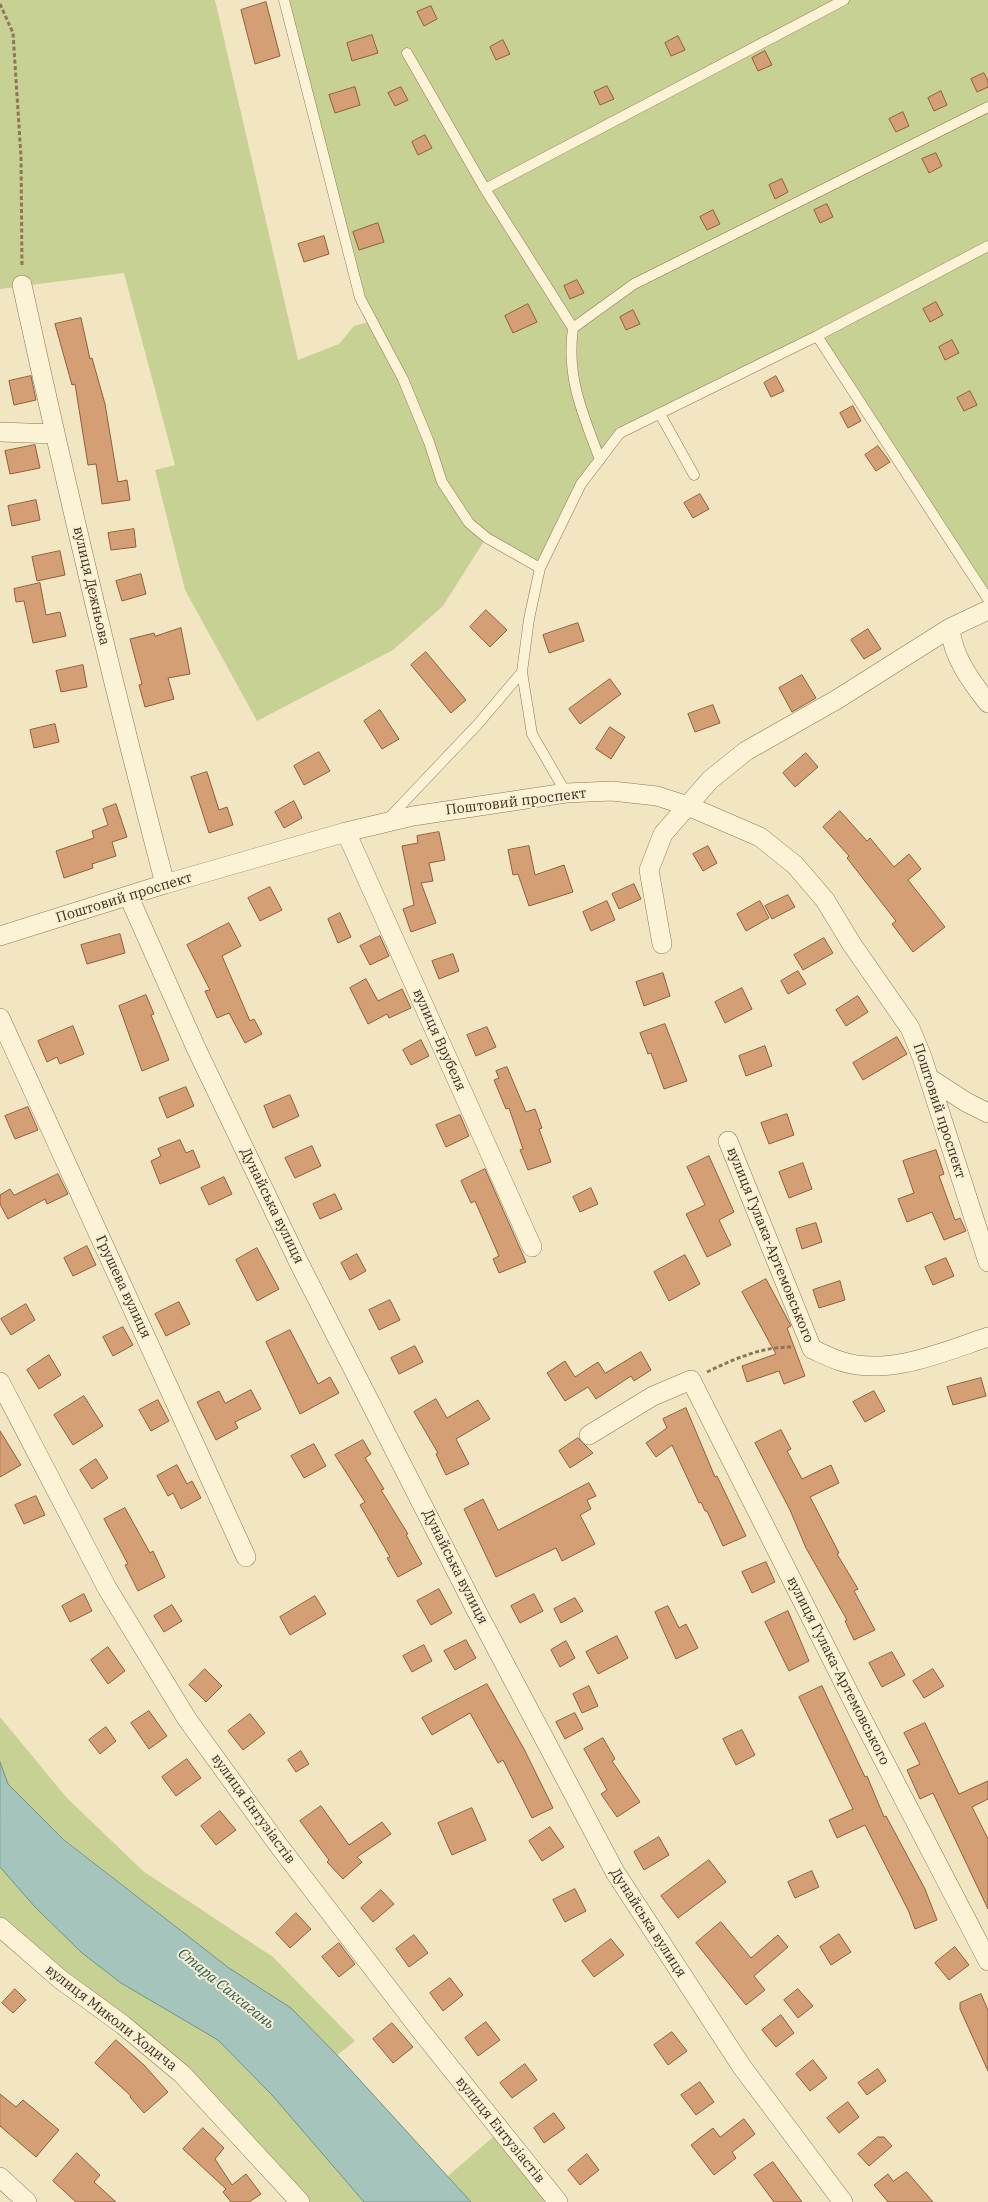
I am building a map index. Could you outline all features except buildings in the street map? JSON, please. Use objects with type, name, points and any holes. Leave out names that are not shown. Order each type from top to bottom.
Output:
[{"type":"street","name":"вулиця Дежньова","points":[[22,285],[125,731],[165,884]]},
{"type":"street","points":[[0,432],[55,434]]},
{"type":"street","points":[[662,944],[649,870],[663,834],[710,780],[746,751],[836,700],[950,628],[988,610]]},
{"type":"street","points":[[950,628],[952,644],[961,665],[988,703]]},
{"type":"street","name":"Поштовий проспект","points":[[0,936],[165,884],[346,832],[413,816],[566,793],[612,791],[657,796],[688,806],[760,838],[795,865],[825,900],[851,943],[910,1028],[929,1078],[988,1262]]},
{"type":"street","name":"вулиця Врубеля","points":[[346,832],[532,1247]]},
{"type":"street","name":"Дунайська вулиця","points":[[129,896],[196,1048],[298,1261],[475,1608],[615,1872],[742,2067],[843,2202]]},
{"type":"street","name":"Грушева вулиця","points":[[0,1018],[246,1557]]},
{"type":"street","points":[[929,1078],[966,1102],[988,1113]]},
{"type":"street","name":"вулиця Гулака-Артемовського","points":[[728,1142],[812,1349],[842,1362],[880,1366],[944,1352],[988,1336]]},
{"type":"street","points":[[589,1435],[653,1396],[691,1380]]},
{"type":"street","name":"вулиця Гулака-Артемовського","points":[[691,1380],[857,1710],[988,1961]]},
{"type":"street","name":"вулиця Ентузіастів","points":[[0,1382],[107,1588],[187,1719],[291,1861],[421,2031],[558,2202]]},
{"type":"street","name":"вулиця Миколи Ходича","points":[[0,1927],[60,1980],[123,2025],[182,2074],[300,2202]]},
{"type":"street","points":[[0,2177],[24,2201]]},
{"type":"lane","points":[[284,0],[360,298],[403,380],[429,442],[442,482],[469,523],[481,533],[540,568]]},
{"type":"lane","points":[[485,189],[844,0]]},
{"type":"lane","points":[[406,53],[485,189],[573,328],[570,351],[577,395],[600,460]]},
{"type":"lane","points":[[573,328],[634,284],[988,107]]},
{"type":"lane","points":[[566,793],[532,734],[522,672],[529,619],[540,568],[582,484],[620,433],[817,336],[988,246]]},
{"type":"lane","points":[[817,336],[988,599]]},
{"type":"lane","points":[[660,414],[694,476]]},
{"type":"lane","points":[[383,823],[478,724],[522,672]]},
{"type":"path","points":[[0,4],[13,33],[21,157],[22,285]]},
{"type":"path","name":"вулиця Гулака-Артемовського","points":[[691,1380],[740,1356],[777,1347],[812,1349]]},
{"type":"green space","points":[[0,0],[215,0],[298,360],[339,344],[354,326],[371,321],[360,298],[286,0],[988,0],[988,599],[817,336],[620,433],[581,484],[540,568],[486,538],[443,606],[393,650],[257,721],[185,590],[155,470],[175,465],[124,273],[0,289]]},
{"type":"green space","points":[[0,1717],[67,1798],[143,1871],[273,1957],[355,2041],[337,2055],[291,2008],[229,1968],[63,1838],[8,1784],[0,1762]]},
{"type":"green space","points":[[0,1867],[35,1907],[82,1953],[121,1983],[218,2040],[272,2095],[364,2202],[300,2202],[182,2074],[0,1927]]},
{"type":"green space","points":[[500,2131],[558,2202],[471,2202],[448,2176]]},
{"type":"water","name":"Стара Саксагань","points":[[0,1762],[8,1784],[63,1839],[229,1968],[291,2008],[337,2055],[471,2202],[364,2202],[272,2095],[218,2040],[121,1983],[82,1953],[35,1907],[0,1867]]}]
